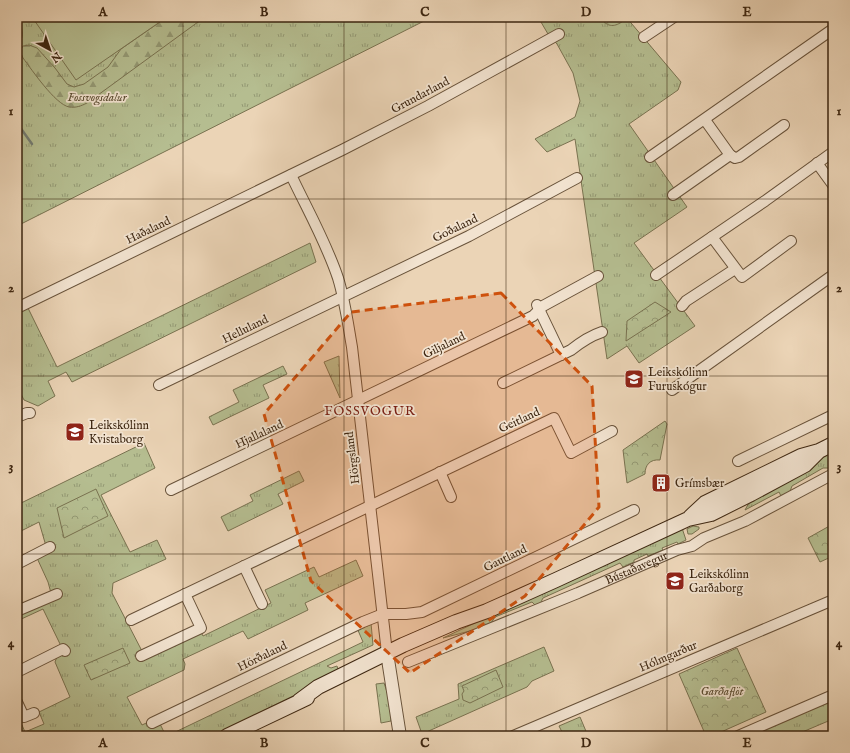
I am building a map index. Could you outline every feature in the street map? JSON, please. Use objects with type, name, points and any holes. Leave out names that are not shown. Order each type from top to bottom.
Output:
[{"type":"main road","name":"Bústaðavegur","points":[[227,736],[299,701],[318,687],[388,658],[432,642],[456,622],[487,611],[688,519],[711,514],[805,465],[819,451],[833,444]]},
{"type":"street","points":[[644,37],[674,17]]},
{"type":"street","points":[[650,157],[705,120],[833,29]]},
{"type":"street","name":"Grundarland","points":[[290,175],[428,106],[559,34]]},
{"type":"street","points":[[705,120],[730,155],[735,158],[739,158],[784,125]]},
{"type":"street","points":[[656,275],[833,152]]},
{"type":"street","points":[[673,195],[730,155]]},
{"type":"street","points":[[817,163],[833,185]]},
{"type":"street","name":"Hörgsland","points":[[290,175],[323,240],[338,279],[346,308],[351,339],[388,658]]},
{"type":"street","name":"Haðaland","points":[[17,308],[290,175]]},
{"type":"street","name":"Goðaland","points":[[343,297],[469,236],[577,178]]},
{"type":"street","points":[[712,237],[742,278],[791,241]]},
{"type":"street","points":[[682,306],[686,301],[735,269]]},
{"type":"street","points":[[672,390],[833,275]]},
{"type":"street","name":"Giljaland","points":[[358,401],[533,316],[538,307],[543,306],[598,276]]},
{"type":"street","name":"Helluland","points":[[159,385],[343,297]]},
{"type":"street","points":[[538,307],[561,355]]},
{"type":"street","points":[[503,383],[571,350],[593,335],[602,332]]},
{"type":"street","name":"Hjallaland","points":[[171,490],[358,401]]},
{"type":"street","points":[[17,418],[30,413]]},
{"type":"street","points":[[738,461],[833,415]]},
{"type":"street","name":"Geitland","points":[[131,620],[554,418],[571,453],[612,431]]},
{"type":"street","points":[[440,472],[451,497]]},
{"type":"street","name":"Bústaðavegur","points":[[408,662],[432,642],[578,593],[677,550],[692,546],[704,538],[745,521],[794,496],[833,474]]},
{"type":"street","name":"Gautland","points":[[382,614],[422,612],[634,510]]},
{"type":"street","points":[[17,564],[50,547]]},
{"type":"street","points":[[244,566],[262,604]]},
{"type":"street","points":[[17,611],[57,594]]},
{"type":"street","points":[[141,656],[201,628],[185,594]]},
{"type":"street","name":"Hólmgarður","points":[[513,736],[833,600]]},
{"type":"street","name":"Hörðaland","points":[[152,723],[382,614]]},
{"type":"street","points":[[17,672],[60,650],[63,649],[65,651]]},
{"type":"street","points":[[388,658],[400,736]]},
{"type":"street","points":[[738,736],[833,695]]},
{"type":"street","points":[[17,702],[24,717],[34,712]]},
{"type":"highlighted area","points":[[501,293],[592,386],[599,507],[525,596],[410,673],[311,581],[264,414],[351,312]]},
{"type":"green space","name":"Fossvogsdalur","points":[[17,17],[432,17],[17,226]]},
{"type":"green space","points":[[32,17],[167,17],[76,80]]},
{"type":"green space","points":[[167,17],[211,17],[198,22],[87,103],[74,107],[63,105],[57,100],[38,78],[23,58],[20,51],[23,46],[29,45],[37,48],[67,84],[74,87],[84,84],[108,67],[121,49]]},
{"type":"green space","points":[[538,17],[626,17],[681,82],[678,90],[629,124],[687,207],[634,243],[695,326],[639,363],[627,346],[607,359],[575,139],[547,152],[535,139],[575,117],[580,101],[573,73],[557,44],[548,34]]},
{"type":"green space","points":[[603,17],[624,17],[626,19],[617,24],[609,25],[603,21]]},
{"type":"green space","points":[[17,18],[21,26],[22,35],[21,40],[17,42]]},
{"type":"green space","points":[[310,243],[316,262],[72,382],[66,372],[48,381],[55,396],[38,406],[24,400],[17,386],[17,319],[22,309],[27,306],[57,367]]},
{"type":"green space","points":[[655,302],[671,312],[626,341],[627,321]]},
{"type":"green space","points":[[339,356],[340,398],[324,362]]},
{"type":"green space","points":[[283,366],[287,374],[263,385],[269,398],[213,425],[209,417],[239,402],[233,390]]},
{"type":"green space","points":[[665,421],[667,424],[660,460],[653,460],[647,465],[645,474],[627,483],[623,450]]},
{"type":"green space","points":[[144,443],[155,468],[101,495],[130,552],[157,540],[166,559],[113,583],[112,593],[143,653],[198,626],[203,636],[271,603],[265,590],[314,567],[319,577],[356,560],[363,576],[305,603],[308,610],[248,639],[243,631],[183,659],[185,664],[184,670],[127,697],[142,725],[157,718],[166,736],[69,736],[67,731],[57,736],[17,736],[17,728],[22,725],[25,732],[44,724],[39,712],[70,697],[55,662],[61,646],[43,609],[17,621],[17,610],[51,593],[48,582],[37,558],[48,553],[39,522],[17,533],[17,505]]},
{"type":"green space","points":[[833,451],[833,468],[823,468],[792,486],[789,494],[782,498],[779,492],[745,510],[750,501]]},
{"type":"green space","points":[[299,471],[304,481],[278,494],[283,504],[228,531],[221,517],[253,501],[250,495]]},
{"type":"green space","points":[[96,489],[108,516],[64,538],[57,508]]},
{"type":"green space","points":[[833,524],[833,556],[820,562],[808,538]]},
{"type":"green space","points":[[693,526],[699,527],[699,529],[692,534],[688,534],[687,529]]},
{"type":"green space","points":[[682,527],[686,540],[678,544],[677,542],[662,548],[663,550],[648,556],[647,554],[623,567],[620,563],[543,598],[540,604],[536,606],[532,602],[495,617],[489,626],[443,638],[598,565]]},
{"type":"green space","points":[[371,623],[373,645],[327,666],[331,668],[337,666],[339,673],[213,736],[167,736],[363,642],[357,628]]},
{"type":"green space","points":[[544,647],[554,671],[532,681],[527,687],[422,734],[416,717],[459,699],[458,684]]},
{"type":"green space","points":[[123,648],[130,663],[91,680],[84,665]]},
{"type":"green space","name":"Garðaflöt","points":[[737,648],[766,712],[712,736],[706,736],[679,674]]},
{"type":"green space","points":[[496,670],[503,687],[470,703],[463,700],[462,694],[464,691],[462,686]]},
{"type":"green space","points":[[384,683],[390,701],[391,721],[381,723],[376,684]]},
{"type":"green space","points":[[833,699],[833,719],[793,736],[749,736]]},
{"type":"green space","points":[[580,717],[588,736],[564,736],[559,726]]},
{"type":"waterway","points":[[17,123],[32,144]]},
{"type":"place","name":"Leikskólinn Furuskógur","points":[[634,379]]},
{"type":"place","name":"Leikskólinn Kvistaborg","points":[[75,432]]},
{"type":"place","name":"Grímsbær","points":[[661,483]]},
{"type":"place","name":"Leikskólinn Garðaborg","points":[[675,581]]},
{"type":"district","name":"FOSSVOGUR","points":[[370,410]]}]
